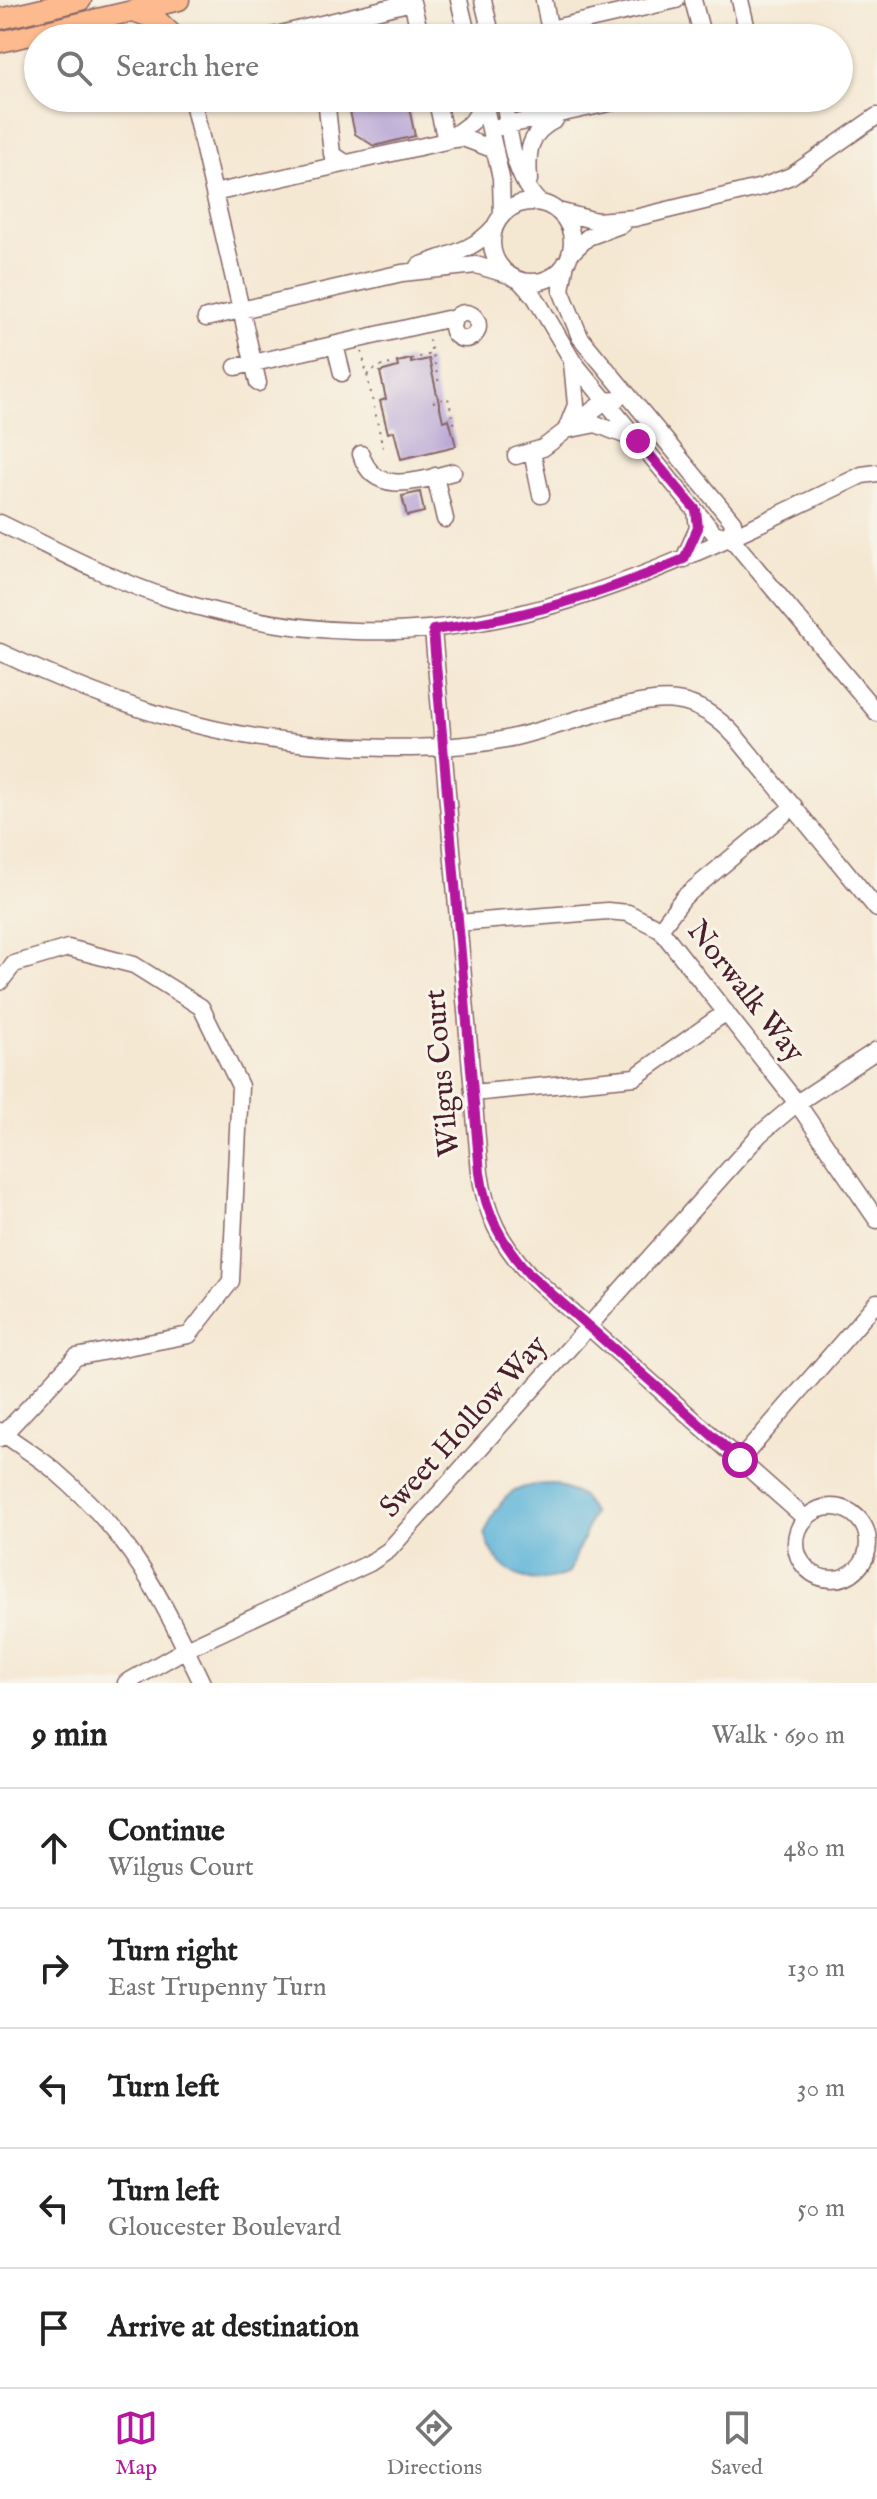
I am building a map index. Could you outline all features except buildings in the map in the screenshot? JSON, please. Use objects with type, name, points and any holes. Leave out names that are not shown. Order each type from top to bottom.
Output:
[{"type":"main road","points":[[0,19],[81,0]]},
{"type":"main road","points":[[77,24],[179,0]]},
{"type":"main road","points":[[133,11],[161,24]]},
{"type":"main road","points":[[0,42],[24,36]]},
{"type":"street","points":[[459,0],[465,24]]},
{"type":"street","points":[[483,0],[489,24]]},
{"type":"street","points":[[544,0],[549,24]]},
{"type":"street","points":[[559,24],[588,21],[676,0]]},
{"type":"street","points":[[693,0],[699,24]]},
{"type":"street","points":[[740,0],[746,24]]},
{"type":"street","points":[[343,24],[412,2],[418,24]]},
{"type":"street","points":[[195,112],[258,383]]},
{"type":"street","points":[[328,112],[332,154],[344,162]]},
{"type":"street","points":[[439,112],[446,141]]},
{"type":"street","points":[[446,141],[472,122],[478,112]]},
{"type":"street","points":[[486,112],[502,191],[492,247],[495,258],[535,297],[572,360],[714,533],[731,538],[877,713]]},
{"type":"street","points":[[506,112],[519,170],[535,198],[558,211],[596,221],[635,218]]},
{"type":"street","points":[[490,129],[550,112]]},
{"type":"street","points":[[535,198],[529,145],[559,112]]},
{"type":"street","points":[[402,273],[476,265],[514,277],[543,280],[588,237],[635,218],[762,187],[791,176],[877,116]]},
{"type":"street","points":[[214,193],[463,138],[495,150]]},
{"type":"street","points":[[206,318],[402,273],[459,253],[485,238],[515,205],[535,198]]},
{"type":"street","points":[[558,211],[570,230],[561,290],[576,329],[604,370],[733,522],[731,538]]},
{"type":"street","points":[[236,367],[447,319],[453,323]]},
{"type":"street","points":[[335,345],[342,373]]},
{"type":"street","points":[[566,430],[576,405],[572,360]]},
{"type":"street","points":[[541,495],[524,454],[566,430],[605,401],[618,400],[637,422],[654,429]]},
{"type":"street","points":[[566,430],[587,424],[606,425],[638,441]]},
{"type":"street","points":[[361,454],[369,472],[387,482],[413,482],[453,472]]},
{"type":"street","points":[[0,523],[134,586],[241,618],[341,631],[433,630],[541,610],[630,582],[862,475],[877,473]]},
{"type":"street","points":[[435,476],[445,519]]},
{"type":"street","points":[[684,559],[698,528],[696,510]]},
{"type":"street","name":"Wilgus Court","points":[[433,630],[480,1173],[489,1219],[506,1247],[529,1274],[805,1518]]},
{"type":"street","points":[[0,652],[107,700],[237,735],[364,747],[504,740],[652,701],[676,701],[699,708],[723,723],[877,909]]},
{"type":"street","points":[[660,929],[684,897],[794,806]]},
{"type":"street","name":"Norwalk Way","points":[[458,923],[607,911],[628,913],[660,929],[797,1103],[877,1220]]},
{"type":"street","points":[[0,982],[14,964],[68,948],[134,965],[201,1007],[240,1086],[231,1281],[189,1335],[76,1357],[1,1434],[53,1468],[111,1524],[140,1561],[202,1683]]},
{"type":"street","points":[[473,1093],[635,1077],[726,1012]]},
{"type":"street","name":"Sweet Hollow Way","points":[[126,1683],[186,1649],[370,1563],[389,1550],[590,1329],[760,1134],[797,1103],[877,1050]]},
{"type":"street","points":[[740,1460],[877,1302]]},
{"type":"street","points":[[828,1506],[855,1514],[863,1522],[869,1539],[862,1564],[839,1579],[811,1573],[800,1561],[796,1544],[805,1518],[828,1506]]},
{"type":"path","points":[[428,335],[439,383],[435,383]]},
{"type":"path","points":[[362,350],[383,448]]},
{"type":"path","points":[[366,375],[378,367],[432,354]]},
{"type":"path","points":[[433,402],[448,398],[455,426]]},
{"type":"water","points":[[554,1484],[582,1496],[593,1513],[569,1573],[541,1580],[516,1575],[497,1559],[485,1533],[510,1494],[528,1486]]},
{"type":"route","points":[[638,441],[696,510],[699,520],[696,537],[684,559],[630,582],[541,610],[470,626],[433,630],[480,1173],[489,1219],[506,1247],[529,1274],[740,1460]]}]
